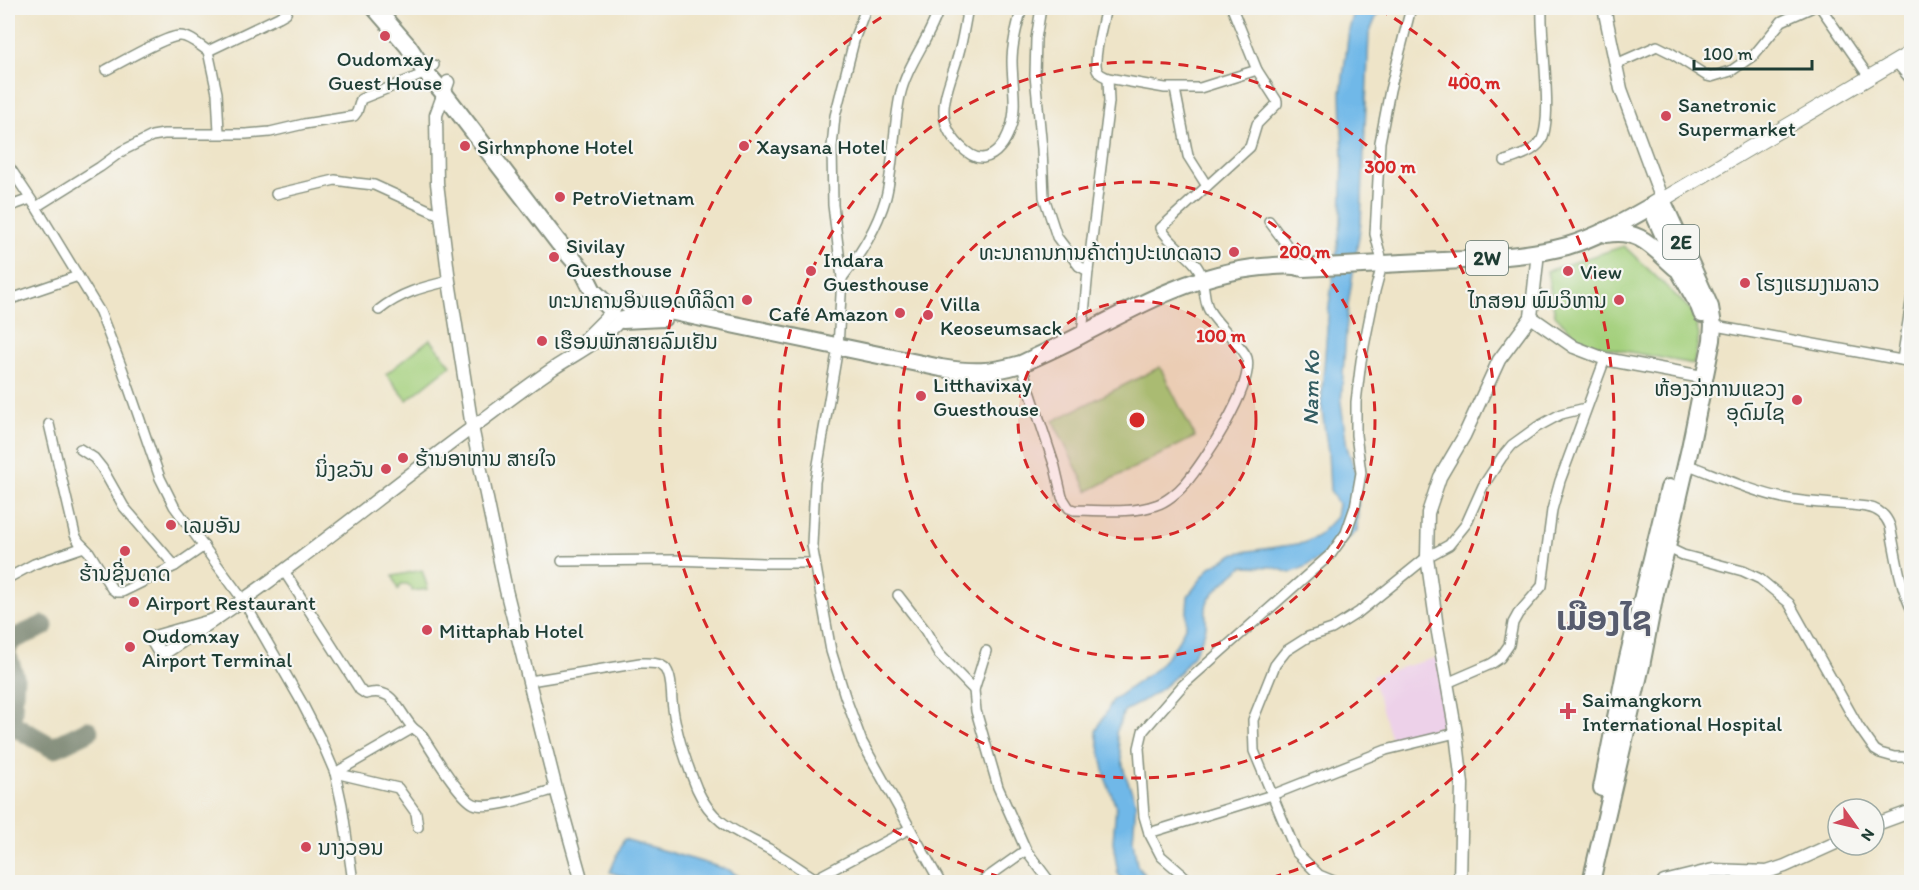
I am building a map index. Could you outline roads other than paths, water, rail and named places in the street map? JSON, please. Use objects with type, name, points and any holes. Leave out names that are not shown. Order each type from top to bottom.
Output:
[{"type":"highway","points":[[375,8],[445,87],[558,242],[583,271],[593,291],[619,311]]},
{"type":"highway","points":[[387,8],[430,69]]},
{"type":"highway","name":"2W","points":[[619,311],[663,314],[838,351],[966,372],[985,373],[1023,368],[1084,339],[1133,307],[1203,283],[1293,274],[1303,267],[1381,265],[1538,252],[1568,246],[1593,237],[1656,204]]},
{"type":"highway","name":"2E","points":[[1580,882],[1622,719],[1712,340],[1709,324],[1680,272],[1656,204]]},
{"type":"highway","name":"2E","points":[[1656,204],[1710,307],[1709,324],[1697,376],[1685,453]]},
{"type":"highway","points":[[1593,237],[1620,233],[1638,237],[1647,242],[1680,272]]},
{"type":"highway","name":"2E","points":[[1591,882],[1622,719]]},
{"type":"main road","points":[[1656,204],[1911,52]]},
{"type":"street","points":[[208,51],[279,17],[286,13],[288,8]]},
{"type":"street","points":[[866,8],[855,36],[834,126],[833,205],[842,278],[838,351],[815,482],[812,545],[831,651],[844,696],[862,742],[940,882]]},
{"type":"street","points":[[842,278],[858,257],[878,222],[886,195],[900,96],[906,77],[935,22],[939,8]]},
{"type":"street","points":[[968,8],[959,54],[945,96],[943,113],[949,133],[956,143],[973,156],[982,158],[991,156],[1000,147],[1010,131],[1014,118],[1012,59],[1015,33],[1022,8]]},
{"type":"street","points":[[1041,8],[1036,39],[1035,75],[1044,197],[1057,237],[1079,266],[1088,271]]},
{"type":"street","points":[[1106,8],[1096,60],[1097,70],[1108,78],[1175,88],[1200,88],[1257,70]]},
{"type":"street","points":[[1023,368],[1055,467],[1062,497],[1074,510],[1140,509],[1156,506],[1184,486],[1209,451],[1235,405],[1248,370],[1246,355],[1221,328],[1208,309],[1197,266],[1161,228],[1250,147],[1257,124],[1277,105],[1277,101],[1257,70],[1232,8]]},
{"type":"street","points":[[1191,882],[1161,856],[1149,833],[1144,816],[1139,748],[1143,731],[1183,685],[1331,554],[1346,533],[1355,507],[1361,473],[1356,435],[1356,402],[1361,361],[1381,265],[1375,234],[1380,142],[1390,90],[1411,8]]},
{"type":"street","points":[[1505,161],[1530,151],[1540,141],[1547,116],[1542,8]]},
{"type":"street","points":[[1604,8],[1621,89],[1656,204]]},
{"type":"street","points":[[1616,64],[1657,46],[1707,76],[1723,74],[1754,55],[1782,21],[1811,8]]},
{"type":"street","points":[[1821,8],[1869,77]]},
{"type":"street","points":[[106,70],[178,36],[187,37],[208,51],[217,93],[219,132]]},
{"type":"street","points":[[1895,61],[1911,81]]},
{"type":"street","points":[[8,207],[33,203],[143,139],[164,134],[270,132],[354,116],[361,99],[430,69]]},
{"type":"street","points":[[1084,339],[1088,271],[1108,102],[1108,78]]},
{"type":"street","points":[[445,87],[436,115],[437,183],[449,281],[472,427],[506,590],[582,882]]},
{"type":"street","points":[[1175,88],[1188,156],[1207,186]]},
{"type":"street","points":[[8,165],[100,312],[160,478],[174,506],[243,600],[301,701],[335,773],[353,882]]},
{"type":"street","points":[[276,194],[335,180],[374,185],[442,216]]},
{"type":"street","points":[[1269,221],[1303,267]]},
{"type":"street","points":[[1460,882],[1462,784],[1456,732],[1427,557],[1428,513],[1440,477],[1464,436],[1498,360],[1531,317],[1538,252]]},
{"type":"street","points":[[8,300],[78,276]]},
{"type":"street","points":[[379,309],[417,288],[449,281]]},
{"type":"street","points":[[1709,324],[1907,361],[1911,296]]},
{"type":"street","points":[[214,620],[284,571],[472,427],[555,367],[580,353],[619,311]]},
{"type":"street","points":[[1531,317],[1574,347],[1605,359],[1697,376]]},
{"type":"street","points":[[1447,683],[1500,658],[1509,645],[1513,623],[1518,614],[1542,586],[1552,510],[1560,480],[1605,359]]},
{"type":"street","points":[[1336,882],[1319,875],[1296,852],[1254,751],[1253,720],[1275,665],[1286,651],[1308,637],[1332,629],[1359,612],[1427,557],[1459,535],[1483,486],[1512,445],[1562,414],[1586,408]]},
{"type":"street","points":[[49,424],[75,535],[95,560],[112,589],[122,592],[175,566],[204,546]]},
{"type":"street","points":[[80,450],[93,458],[102,468],[123,507],[175,566]]},
{"type":"street","points":[[1685,453],[1785,499],[1808,503],[1869,507],[1883,513],[1888,519],[1900,574],[1911,610]]},
{"type":"street","points":[[1662,545],[1683,555],[1743,572],[1760,579],[1775,590],[1789,603],[1858,726],[1875,750],[1894,756],[1911,757]]},
{"type":"street","points":[[8,578],[34,564],[84,547]]},
{"type":"street","points":[[562,561],[672,560],[815,563]]},
{"type":"street","points":[[284,571],[360,690],[366,694],[384,692],[392,697],[465,797],[476,805],[496,805],[556,789]]},
{"type":"street","points":[[898,595],[925,630],[939,654],[974,690]]},
{"type":"street","points":[[986,651],[974,690],[976,711],[998,787],[1026,850],[1050,882]]},
{"type":"street","points":[[530,681],[640,663],[662,666],[670,677],[674,721],[678,737],[697,790],[707,806],[731,830],[771,850],[812,881],[909,829]]},
{"type":"street","points":[[335,773],[413,728]]},
{"type":"street","points":[[1149,833],[1272,795],[1386,750],[1456,732]]},
{"type":"street","points":[[335,773],[398,788],[416,813],[418,827]]},
{"type":"street","points":[[1886,820],[1911,811]]},
{"type":"street","points":[[1664,882],[1713,870],[1767,872],[1826,847]]},
{"type":"street","points":[[981,882],[1026,850]]},
{"type":"water","points":[[1355,8],[1380,8],[1369,34],[1361,223],[1348,305],[1341,403],[1347,447],[1359,483],[1357,531],[1325,556],[1290,573],[1273,567],[1243,566],[1213,593],[1207,603],[1205,631],[1192,658],[1183,669],[1150,697],[1124,711],[1116,733],[1125,774],[1136,802],[1133,840],[1137,865],[1150,882],[1125,882],[1118,874],[1113,841],[1116,806],[1106,780],[1096,731],[1113,700],[1156,669],[1176,645],[1186,625],[1188,596],[1210,567],[1236,553],[1304,543],[1318,536],[1336,517],[1338,504],[1330,490],[1328,452],[1321,404],[1329,305],[1341,222],[1343,159],[1341,93],[1349,30]]},
{"type":"water","points":[[624,839],[729,870],[741,878],[739,882],[639,882],[610,872]]},
{"type":"place","name":"Oudomxay Guest House","points":[[385,36]]},
{"type":"place","name":"Sanetronic Supermarket","points":[[1666,116]]},
{"type":"place","name":"Sirhnphone Hotel","points":[[465,146]]},
{"type":"place","name":"Xaysana Hotel","points":[[744,146]]},
{"type":"place","name":"PetroVietnam","points":[[560,197]]},
{"type":"place","name":"ທະນາຄານການຄ້າຕ່າງປະເທດລາວ","points":[[1234,252]]},
{"type":"place","name":"Sivilay Guesthouse","points":[[554,257]]},
{"type":"place","name":"Indara Guesthouse","points":[[811,271]]},
{"type":"place","name":"View","points":[[1568,271]]},
{"type":"place","name":"ໂຮງແຮມງາມລາວ","points":[[1745,283]]},
{"type":"place","name":"ທະນາຄານອິນແອດທີລິດາ","points":[[747,300]]},
{"type":"place","name":"ໄກສອນ ພົມວິຫານ","points":[[1619,300]]},
{"type":"place","name":"Café Amazon","points":[[900,313]]},
{"type":"place","name":"Villa Keoseumsack","points":[[928,315]]},
{"type":"place","name":"ເຮືອນພັກສາຍລົມເຢັນ","points":[[542,341]]},
{"type":"place","name":"Litthavixay Guesthouse","points":[[921,396]]},
{"type":"place","name":"ຫ້ອງວ່າການແຂວງ ອຸດົມໄຊ","points":[[1797,400]]},
{"type":"place","name":"ຮ້ານອາຫານ ສາຍໃຈ","points":[[403,458]]},
{"type":"place","name":"ນິ່ງຂວັນ","points":[[386,469]]},
{"type":"place","name":"ເລມອັນ","points":[[171,525]]},
{"type":"place","name":"ຮ້ານຊີ່ນດາດ","points":[[125,551]]},
{"type":"place","name":"Airport Restaurant","points":[[134,602]]},
{"type":"place","name":"Mittaphab Hotel","points":[[427,630]]},
{"type":"place","name":"Oudomxay Airport Terminal","points":[[130,647]]},
{"type":"place","name":"Saimangkorn International Hospital","points":[[1568,711]]},
{"type":"place","name":"ນາງວອນ","points":[[306,847]]},
{"type":"district","name":"ເມືອງໄຊ","points":[[1604,618]]},
{"type":"water label","name":"Nam Ko","points":[[1311,388]]}]
